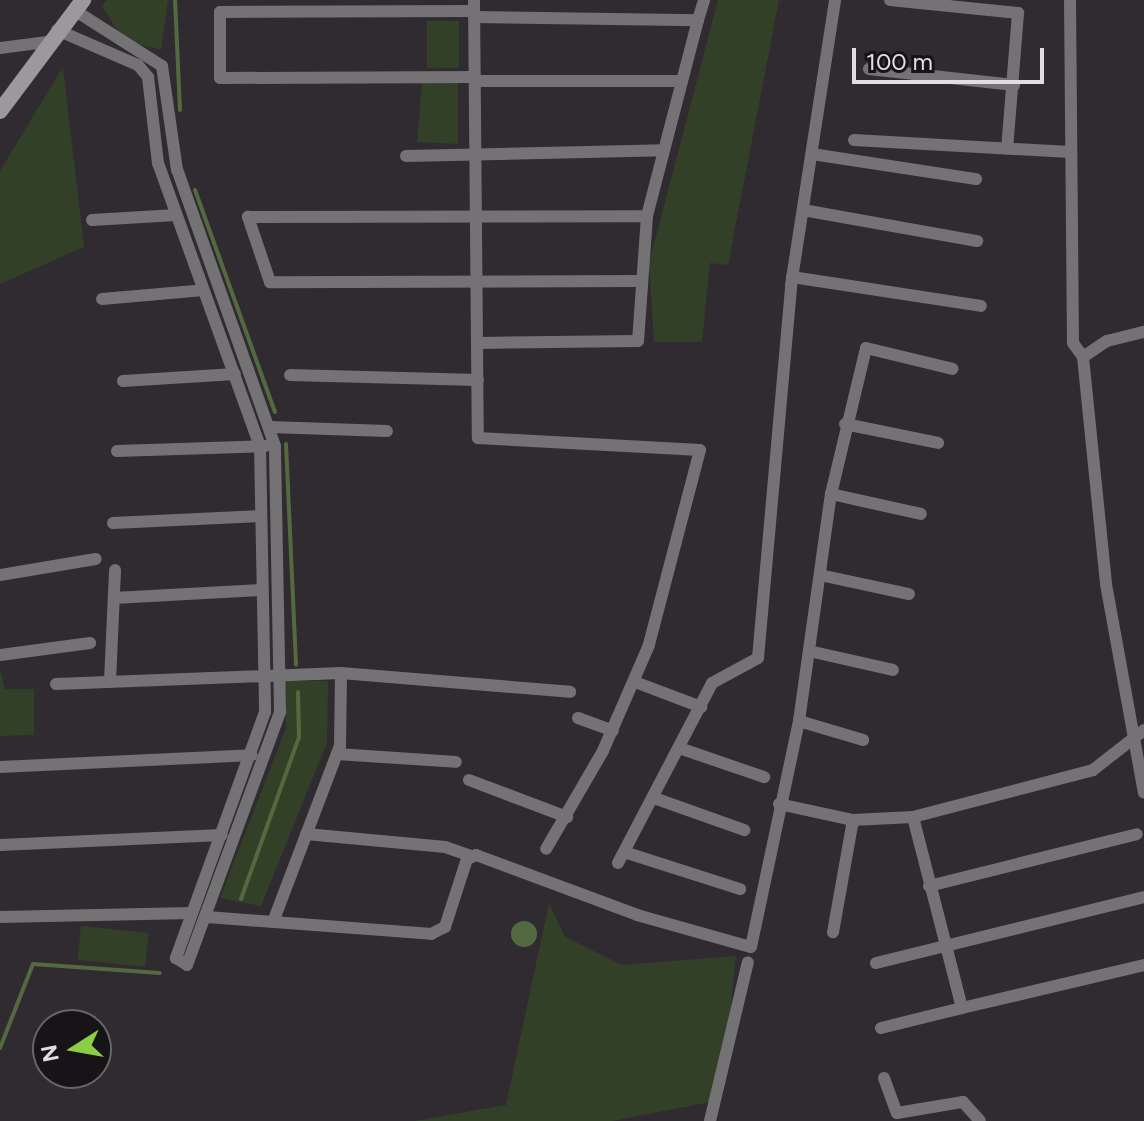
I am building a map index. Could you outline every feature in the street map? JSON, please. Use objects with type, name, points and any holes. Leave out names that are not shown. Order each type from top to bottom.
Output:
[{"type":"main road","points":[[0,111],[51,36],[78,5]]},
{"type":"street","points":[[478,343],[638,341],[647,216],[704,0]]},
{"type":"street","points":[[740,889],[621,858],[682,749],[712,683],[758,658],[792,277],[835,0]]},
{"type":"street","points":[[890,0],[1018,13],[1007,149]]},
{"type":"street","points":[[1070,0],[1073,343],[1083,357],[1106,584],[1139,732],[1144,793]]},
{"type":"street","points":[[0,48],[51,36],[144,69],[158,163],[260,446],[260,590],[271,673],[277,730],[190,961],[182,965],[176,958],[252,755],[265,712],[271,673],[275,446],[177,170],[162,66],[78,5]]},
{"type":"street","points":[[682,81],[220,78],[220,12],[474,9],[698,20]]},
{"type":"street","points":[[474,9],[478,438],[700,450],[674,571],[635,682],[613,731],[567,817],[546,849]]},
{"type":"street","points":[[869,69],[1014,85]]},
{"type":"street","points":[[854,140],[1071,152]]},
{"type":"street","points":[[406,156],[664,150]]},
{"type":"street","points":[[812,154],[976,179]]},
{"type":"street","points":[[803,210],[977,241]]},
{"type":"street","points":[[92,220],[176,215]]},
{"type":"street","points":[[642,281],[270,282],[248,217],[476,220],[647,216]]},
{"type":"street","points":[[792,277],[981,306]]},
{"type":"street","points":[[102,299],[204,290]]},
{"type":"street","points":[[1083,357],[1107,341],[1144,332]]},
{"type":"street","points":[[306,834],[445,847],[751,947],[799,721],[831,494],[845,424],[866,348],[953,369]]},
{"type":"street","points":[[123,381],[235,374]]},
{"type":"street","points":[[290,375],[478,380]]},
{"type":"street","points":[[845,424],[938,443]]},
{"type":"street","points":[[270,427],[387,431]]},
{"type":"street","points":[[117,451],[275,446]]},
{"type":"street","points":[[831,494],[921,514]]},
{"type":"street","points":[[113,523],[260,516]]},
{"type":"street","points":[[0,575],[96,559]]},
{"type":"street","points":[[110,681],[115,570]]},
{"type":"street","points":[[820,575],[909,594]]},
{"type":"street","points":[[114,598],[260,590]]},
{"type":"street","points":[[0,655],[90,643]]},
{"type":"street","points":[[809,651],[893,670]]},
{"type":"street","points":[[56,684],[271,673],[341,673],[570,692]]},
{"type":"street","points":[[273,922],[337,754],[341,673]]},
{"type":"street","points":[[635,682],[701,707]]},
{"type":"street","points":[[578,718],[613,731]]},
{"type":"street","points":[[799,721],[863,740]]},
{"type":"street","points":[[779,804],[853,820],[913,817],[1093,770],[1139,732]]},
{"type":"street","points":[[682,749],[764,777]]},
{"type":"street","points":[[337,754],[456,762]]},
{"type":"street","points":[[0,767],[252,755]]},
{"type":"street","points":[[469,780],[567,817]]},
{"type":"street","points":[[654,798],[744,830]]},
{"type":"street","points":[[913,817],[962,1008]]},
{"type":"street","points":[[833,932],[853,820]]},
{"type":"street","points":[[929,886],[1137,834]]},
{"type":"street","points":[[0,845],[222,835]]},
{"type":"street","points":[[207,917],[439,932],[471,856]]},
{"type":"street","points":[[876,963],[1144,897]]},
{"type":"street","points":[[0,917],[192,913]]},
{"type":"street","points":[[710,1121],[748,962]]},
{"type":"street","points":[[881,1028],[1144,965]]},
{"type":"street","points":[[884,1078],[897,1113],[963,1102],[980,1121]]},
{"type":"shaded area","points":[[107,0],[168,0],[161,50],[123,40],[102,6]]},
{"type":"shaded area","points":[[718,0],[779,0],[728,265],[710,263],[702,342],[654,342],[649,263]]},
{"type":"shaded area","points":[[427,21],[459,21],[459,68],[427,68]]},
{"type":"shaded area","points":[[63,67],[84,247],[0,284],[0,171]]},
{"type":"shaded area","points":[[422,83],[458,83],[458,144],[417,142]]},
{"type":"shaded area","points":[[0,669],[5,689],[34,689],[34,735],[0,736]]},
{"type":"shaded area","points":[[284,681],[328,681],[327,743],[261,906],[220,898],[286,728]]},
{"type":"shaded area","points":[[549,903],[565,937],[622,965],[736,956],[721,1100],[612,1121],[414,1121],[506,1105]]},
{"type":"shaded area","points":[[524,921],[533,925],[537,934],[533,943],[524,947],[515,943],[511,934],[515,925]]},
{"type":"shaded area","points":[[81,926],[149,933],[145,967],[77,960]]},
{"type":"waterway","points":[[175,0],[180,110]]},
{"type":"waterway","points":[[195,190],[275,412]]},
{"type":"waterway","points":[[286,444],[296,665]]},
{"type":"waterway","points":[[241,899],[299,737],[298,692]]},
{"type":"waterway","points":[[0,1048],[33,964],[160,973]]}]
